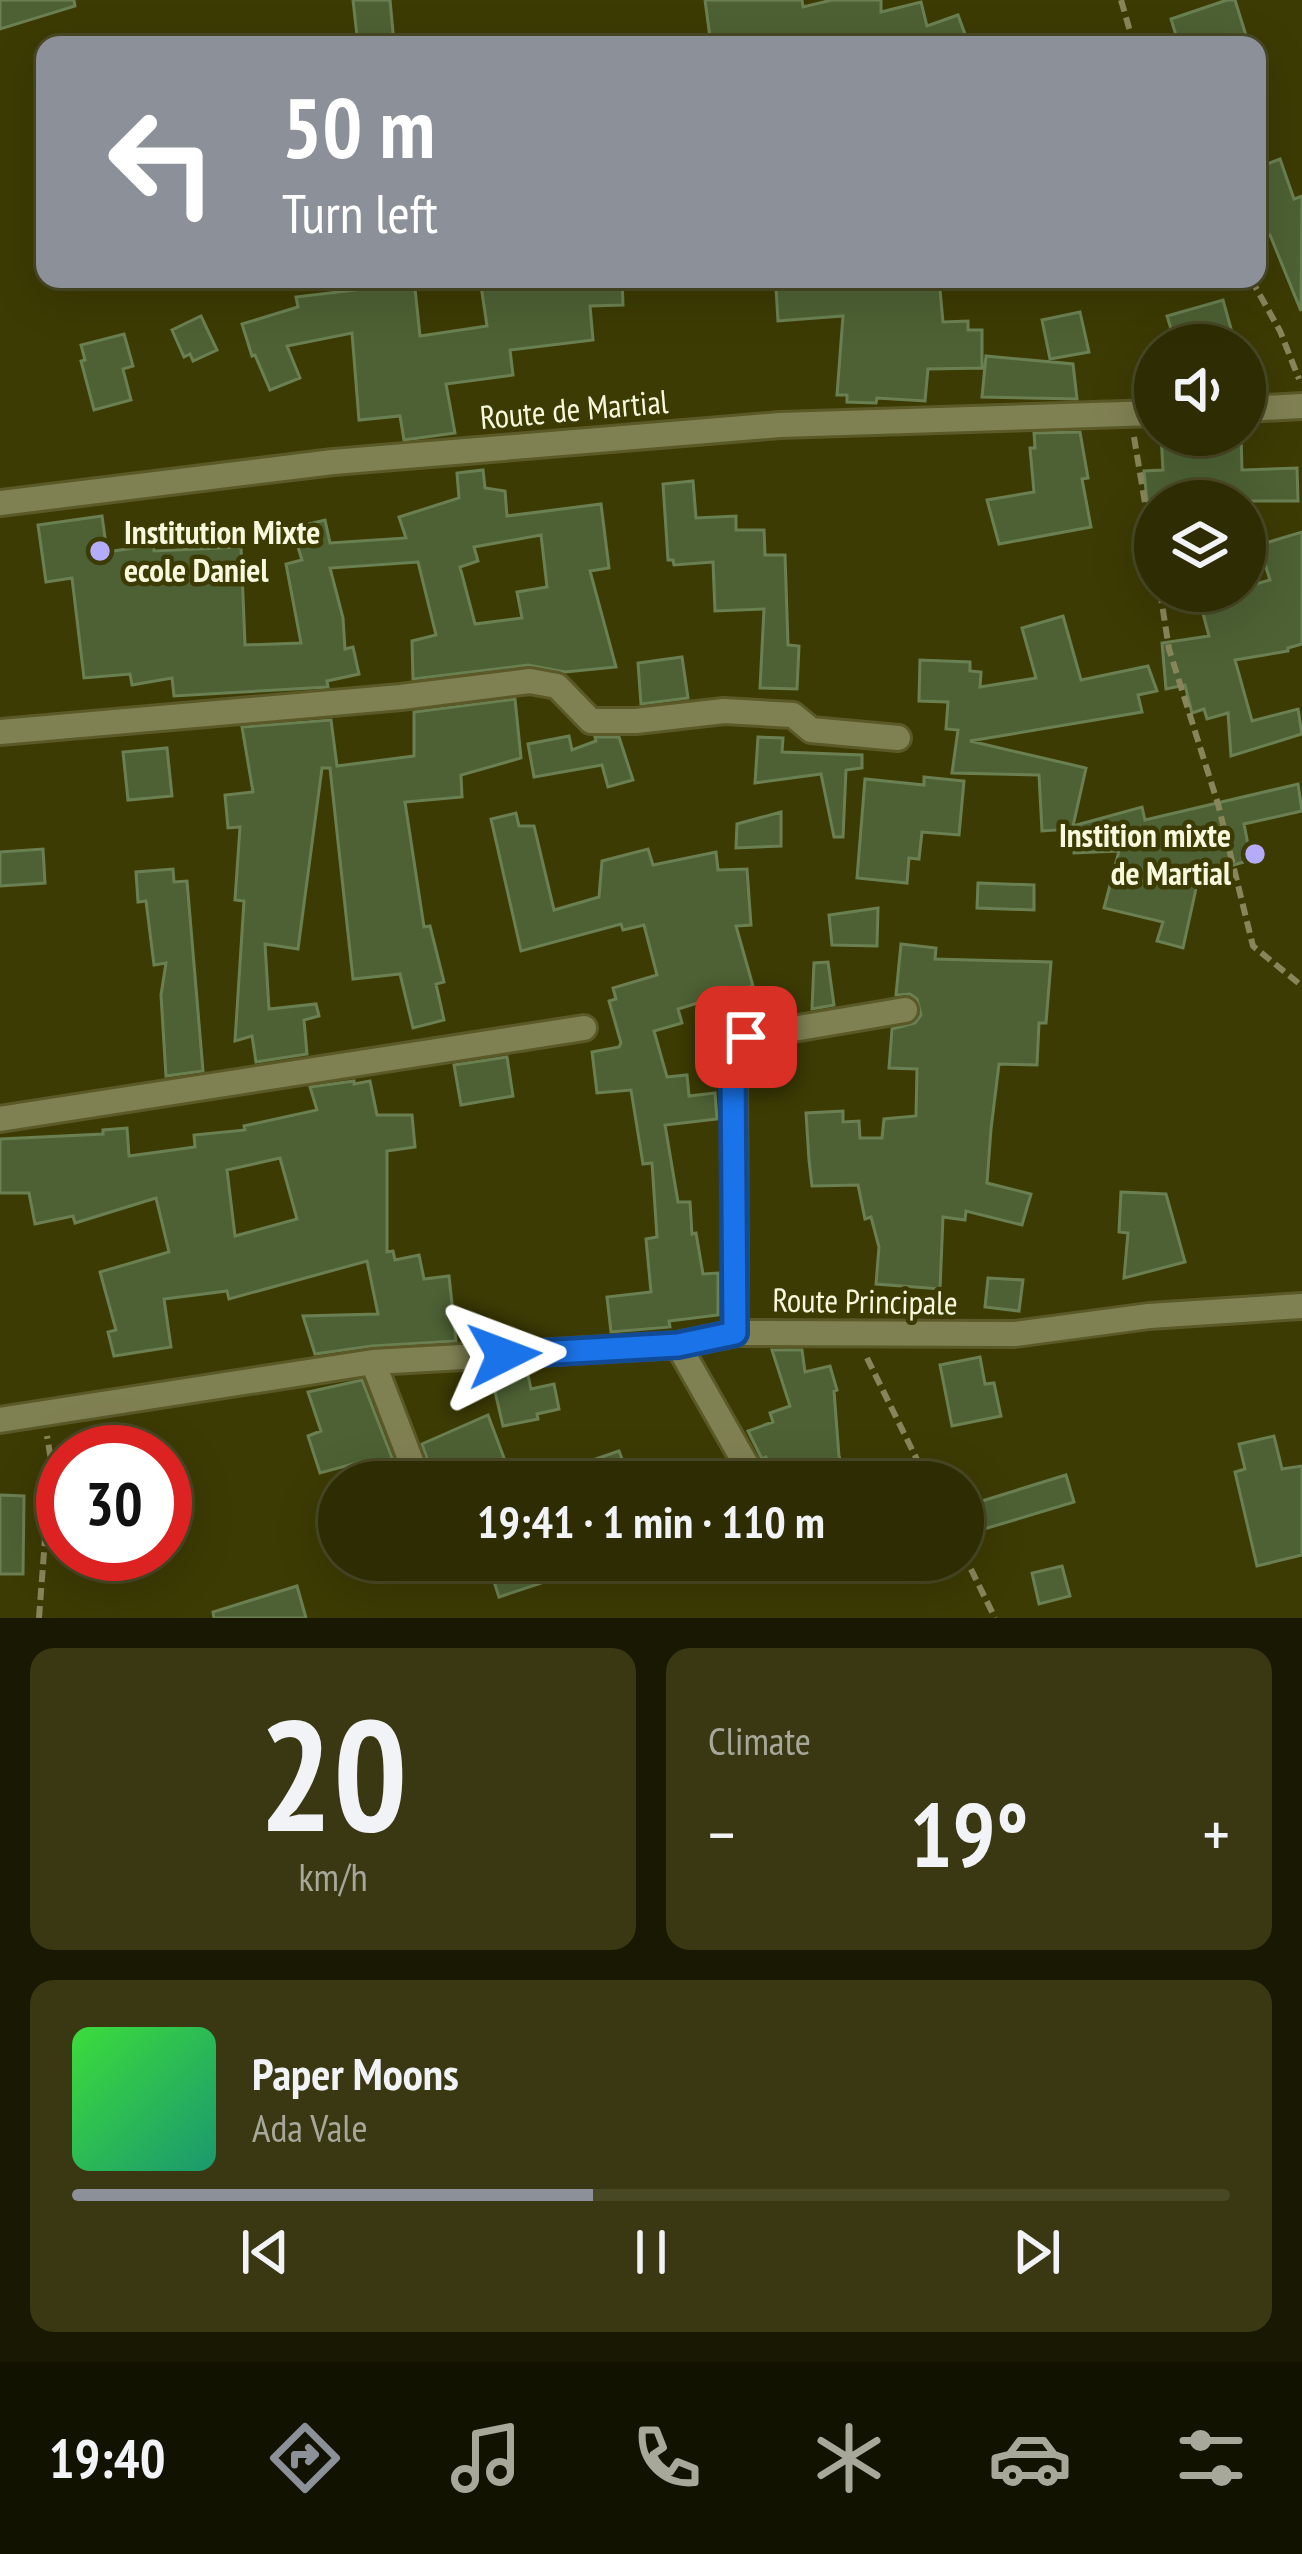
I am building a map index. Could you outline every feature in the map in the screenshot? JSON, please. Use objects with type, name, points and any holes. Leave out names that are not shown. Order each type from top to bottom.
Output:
[{"type":"street","points":[[1266,408],[1302,406]]},
{"type":"street","name":"Route de Martial","points":[[0,503],[334,462],[756,427],[1134,414]]},
{"type":"street","points":[[0,732],[530,681],[557,686],[591,721],[724,711],[793,715],[811,730],[898,738]]},
{"type":"street","points":[[735,1333],[734,1054],[746,1037],[905,1010]]},
{"type":"street","points":[[0,1119],[584,1028]]},
{"type":"street","name":"Route Principale","points":[[0,1420],[373,1362],[678,1345],[735,1333],[1015,1334],[1149,1316],[1302,1306]]},
{"type":"street","points":[[678,1345],[743,1461]]},
{"type":"street","points":[[373,1362],[411,1461]]},
{"type":"path","points":[[1121,0],[1131,36]]},
{"type":"path","points":[[1256,288],[1302,388]]},
{"type":"path","points":[[1163,612],[1169,650],[1217,804],[1252,946],[1302,986]]},
{"type":"path","points":[[854,1334],[918,1461]]},
{"type":"path","points":[[39,1618],[51,1460],[44,1415]]},
{"type":"path","points":[[977,1581],[995,1618]]},
{"type":"building","points":[[0,0],[74,0],[75,6],[0,29]]},
{"type":"building","points":[[353,0],[390,0],[393,36],[357,36]]},
{"type":"building","points":[[705,0],[802,0],[803,7],[832,0],[881,0],[881,12],[921,2],[927,26],[958,15],[966,36],[710,36]]},
{"type":"building","points":[[1235,0],[1246,36],[1176,36],[1171,19]]},
{"type":"building","points":[[1280,159],[1294,199],[1302,196],[1301,311],[1270,235],[1266,237],[1266,164]]},
{"type":"building","points":[[415,288],[420,336],[487,326],[481,288],[622,288],[623,305],[590,306],[593,340],[510,350],[513,375],[446,384],[455,433],[404,440],[400,416],[359,420],[352,333],[287,346],[300,378],[270,390],[242,324],[298,307],[296,297]]},
{"type":"building","points":[[776,288],[940,288],[943,322],[968,321],[968,330],[982,330],[982,368],[928,369],[925,401],[877,398],[876,403],[847,402],[847,395],[837,395],[843,316],[778,321]]},
{"type":"building","points":[[1223,300],[1230,324],[1169,324],[1167,316]]},
{"type":"building","points":[[1080,312],[1089,352],[1050,359],[1042,320]]},
{"type":"building","points":[[201,316],[217,350],[193,361],[190,354],[184,357],[172,330]]},
{"type":"building","points":[[124,334],[133,366],[123,369],[131,400],[94,410],[81,345]]},
{"type":"building","points":[[986,356],[1073,364],[1077,399],[982,397]]},
{"type":"building","points":[[1080,432],[1091,527],[999,544],[987,500],[1034,492],[1030,448],[1035,448],[1034,433]]},
{"type":"building","points":[[1162,456],[1242,456],[1242,470],[1297,468],[1298,501],[1266,501],[1266,480],[1145,480],[1144,471],[1163,470]]},
{"type":"building","points":[[483,470],[485,488],[505,491],[507,516],[601,504],[609,568],[590,571],[616,667],[565,672],[528,665],[413,679],[412,641],[436,635],[418,562],[330,568],[343,618],[345,649],[353,647],[359,674],[327,681],[328,687],[174,696],[172,678],[132,685],[130,674],[84,678],[72,578],[46,582],[38,525],[102,516],[107,552],[153,545],[154,551],[241,547],[245,645],[301,643],[286,564],[302,560],[292,528],[325,520],[330,543],[406,538],[399,517],[459,498],[457,473]],"holes":[[[541,535],[547,587],[517,592],[522,618],[475,624],[460,567],[478,561],[474,547]]]},
{"type":"building","points":[[693,481],[696,518],[736,516],[736,530],[764,530],[765,555],[785,555],[788,645],[799,646],[797,689],[760,688],[764,609],[715,611],[713,562],[674,565],[668,560],[663,484]]},
{"type":"building","points":[[1302,532],[1302,644],[1235,660],[1252,721],[1298,709],[1302,734],[1231,756],[1228,713],[1207,719],[1204,709],[1192,713],[1185,685],[1166,689],[1162,643],[1209,636],[1203,612],[1266,612],[1266,581],[1270,580],[1266,543]]},
{"type":"building","points":[[1063,616],[1081,680],[1148,666],[1157,691],[1138,695],[1142,712],[970,741],[1086,768],[1073,826],[1142,807],[1145,820],[1298,784],[1302,811],[1244,824],[1251,860],[1199,875],[1183,948],[1157,941],[1163,922],[1104,908],[1119,851],[1074,853],[1072,829],[1042,831],[1039,775],[952,773],[958,730],[946,729],[948,702],[919,701],[920,660],[970,662],[970,671],[981,672],[980,687],[1036,678],[1022,628]]},
{"type":"building","points":[[682,657],[688,698],[641,704],[638,663]]},
{"type":"building","points":[[515,699],[521,758],[461,775],[462,797],[405,802],[424,927],[430,926],[444,982],[436,984],[444,1020],[413,1028],[400,974],[353,979],[330,768],[322,768],[298,949],[265,944],[269,1009],[316,1004],[319,1016],[304,1020],[307,1054],[256,1062],[252,1036],[235,1041],[244,901],[235,900],[240,827],[228,828],[225,795],[253,792],[242,727],[331,720],[337,766],[414,756],[414,712]]},
{"type":"building","points":[[569,736],[572,750],[596,741],[595,737],[619,737],[633,780],[608,787],[602,765],[534,777],[528,744]]},
{"type":"building","points":[[758,737],[783,738],[782,752],[862,755],[862,768],[846,770],[843,837],[834,837],[821,774],[755,783]]},
{"type":"building","points":[[167,748],[172,796],[128,800],[123,752]]},
{"type":"building","points":[[924,777],[964,781],[959,835],[922,832],[919,859],[909,858],[907,883],[857,878],[865,779],[924,785]]},
{"type":"building","points":[[781,812],[781,846],[736,848],[737,824]]},
{"type":"building","points":[[516,813],[519,826],[534,826],[554,910],[599,897],[602,861],[648,849],[653,865],[716,852],[718,870],[747,869],[751,925],[736,926],[753,986],[678,1009],[682,1023],[654,1031],[667,1077],[687,1075],[689,1096],[715,1093],[717,1119],[665,1125],[678,1202],[690,1202],[692,1234],[696,1233],[703,1274],[718,1273],[718,1315],[669,1321],[670,1327],[611,1332],[607,1297],[651,1292],[646,1239],[657,1237],[652,1163],[643,1164],[631,1090],[597,1093],[592,1052],[621,1043],[609,1001],[616,999],[613,988],[657,975],[644,925],[623,930],[621,924],[521,951],[491,819]]},
{"type":"building","points":[[43,849],[45,883],[0,886],[0,852]]},
{"type":"building","points":[[173,869],[174,882],[187,881],[203,1071],[166,1076],[161,995],[166,963],[154,965],[146,901],[138,902],[136,872]]},
{"type":"building","points":[[978,883],[1034,885],[1034,910],[977,908]]},
{"type":"building","points":[[878,908],[877,946],[832,945],[829,915]]},
{"type":"building","points":[[901,944],[936,948],[935,959],[1051,962],[1046,1023],[1039,1023],[1037,1065],[999,1064],[991,1129],[987,1183],[1031,1194],[1022,1225],[966,1211],[965,1220],[943,1217],[940,1289],[876,1284],[879,1247],[871,1217],[865,1219],[858,1185],[812,1186],[809,1160],[806,1113],[843,1111],[843,1122],[859,1121],[860,1138],[882,1138],[884,1119],[916,1116],[917,1069],[889,1068],[892,1029],[915,1023],[921,1015],[917,999],[910,994],[896,995]]},
{"type":"building","points":[[828,962],[834,1005],[812,1009],[814,963]]},
{"type":"building","points":[[507,1057],[513,1096],[461,1105],[454,1065]]},
{"type":"building","points":[[370,1081],[377,1115],[412,1115],[415,1147],[387,1151],[387,1252],[393,1251],[395,1260],[419,1255],[424,1279],[449,1276],[456,1341],[315,1354],[303,1316],[378,1314],[367,1261],[229,1299],[227,1291],[164,1299],[171,1347],[114,1356],[108,1332],[116,1330],[100,1272],[169,1252],[156,1198],[75,1223],[73,1216],[35,1224],[29,1193],[0,1193],[0,1139],[103,1134],[103,1130],[127,1128],[129,1156],[195,1147],[194,1135],[245,1130],[244,1126],[317,1110],[310,1087]],"holes":[[[280,1158],[297,1219],[235,1236],[227,1170]]]},
{"type":"building","points":[[1121,1192],[1166,1194],[1185,1262],[1124,1278],[1128,1233],[1119,1232]]},
{"type":"building","points":[[988,1278],[1023,1280],[1019,1311],[985,1307]]},
{"type":"building","points":[[772,1350],[802,1350],[805,1372],[830,1366],[837,1390],[841,1461],[762,1459],[748,1431],[773,1422],[770,1413],[790,1406]]},
{"type":"building","points":[[980,1357],[985,1384],[994,1383],[1001,1416],[952,1426],[940,1365]]},
{"type":"building","points":[[528,1375],[531,1389],[554,1384],[559,1409],[503,1426],[493,1383]]},
{"type":"building","points":[[362,1380],[393,1461],[318,1461],[318,1467],[308,1436],[321,1431],[308,1392]]},
{"type":"building","points":[[488,1415],[505,1461],[428,1461],[422,1444]]},
{"type":"building","points":[[1274,1436],[1282,1469],[1302,1466],[1302,1555],[1257,1566],[1235,1472],[1245,1469],[1239,1444]]},
{"type":"building","points":[[619,1451],[623,1461],[593,1461]]},
{"type":"building","points":[[1066,1475],[1074,1502],[984,1529],[984,1500]]},
{"type":"building","points":[[0,1495],[24,1496],[23,1574],[0,1574]]},
{"type":"building","points":[[1062,1566],[1070,1596],[1039,1604],[1032,1573]]},
{"type":"building","points":[[494,1581],[548,1581],[499,1597]]},
{"type":"building","points":[[297,1586],[306,1618],[214,1618],[213,1612]]},
{"type":"place","name":"Institution Mixte ecole Daniel","points":[[100,551]]},
{"type":"place","name":"Instition mixte de Martial","points":[[1255,854]]},
{"type":"route","points":[[504,1355],[678,1345],[735,1333],[733,1069],[734,1054],[746,1037]]}]
